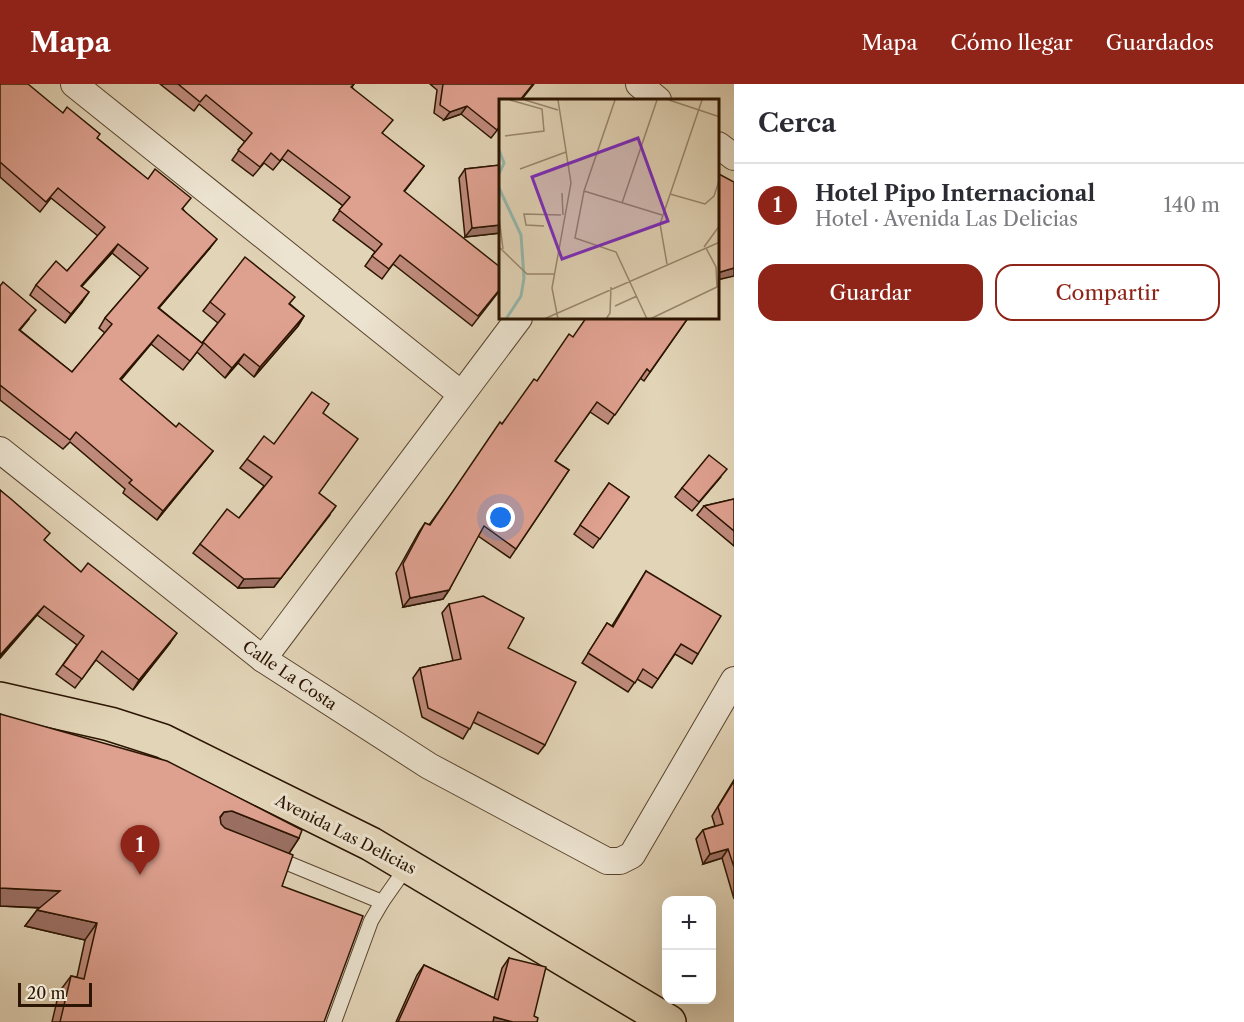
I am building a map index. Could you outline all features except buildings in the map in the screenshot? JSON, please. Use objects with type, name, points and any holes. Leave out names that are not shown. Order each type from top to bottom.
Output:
[{"type":"main road","name":"Avenida Las Delicias","points":[[0,699],[110,724],[163,741],[408,865],[669,1022]]},
{"type":"street","points":[[74,84],[461,394]]},
{"type":"street","points":[[639,84],[657,99]]},
{"type":"street","points":[[719,146],[734,157]]},
{"type":"street","points":[[262,660],[517,320]]},
{"type":"street","name":"Calle La Costa","points":[[0,450],[262,660],[429,766],[607,861],[620,861],[632,855],[734,680]]},
{"type":"lane","points":[[261,853],[382,902]]},
{"type":"lane","points":[[334,1022],[371,921],[408,865]]},
{"type":"place","name":"Hotel Pipo Internacional","points":[[140,875]]}]
